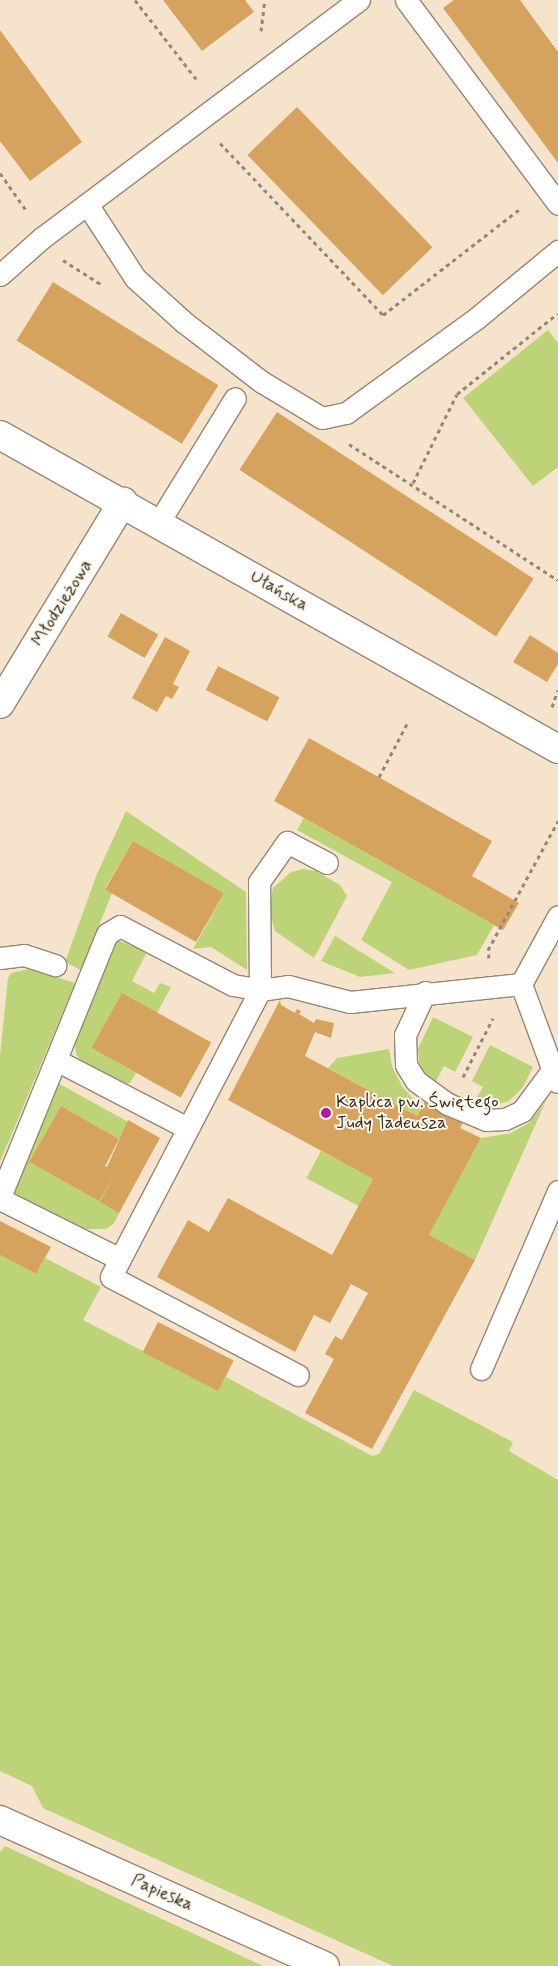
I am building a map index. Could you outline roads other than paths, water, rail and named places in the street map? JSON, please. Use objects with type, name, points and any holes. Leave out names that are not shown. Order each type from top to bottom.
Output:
[{"type":"street","name":"Ułańska","points":[[0,435],[159,522],[558,748]]},
{"type":"street","name":"Młodzieżowa","points":[[0,704],[123,502]]},
{"type":"street","name":"Papieska","points":[[0,1820],[325,1966]]},
{"type":"lane","points":[[0,275],[87,204],[359,0]]},
{"type":"lane","points":[[406,0],[553,196]]},
{"type":"lane","points":[[87,204],[135,278],[185,323],[262,382],[322,418],[346,413],[478,317],[558,251]]},
{"type":"lane","points":[[159,522],[235,398]]},
{"type":"lane","points":[[298,1375],[111,1277],[260,990],[259,882],[286,842],[327,862]]},
{"type":"lane","points":[[425,992],[405,1035],[406,1065],[416,1081],[448,1104],[486,1120],[505,1119],[522,1111],[556,1078],[521,984],[558,916]]},
{"type":"lane","points":[[120,1260],[0,1198],[56,1060],[81,978],[107,934],[120,926],[233,985],[260,990],[288,986],[350,1002],[425,992],[494,988],[521,984]]},
{"type":"lane","points":[[0,958],[24,956],[55,965]]},
{"type":"lane","points":[[56,1060],[187,1128]]},
{"type":"lane","points":[[481,1369],[558,1191]]},
{"type":"place","name":"Kaplica pw. Świętego Judy Tadeusza","points":[[326,1113]]}]
